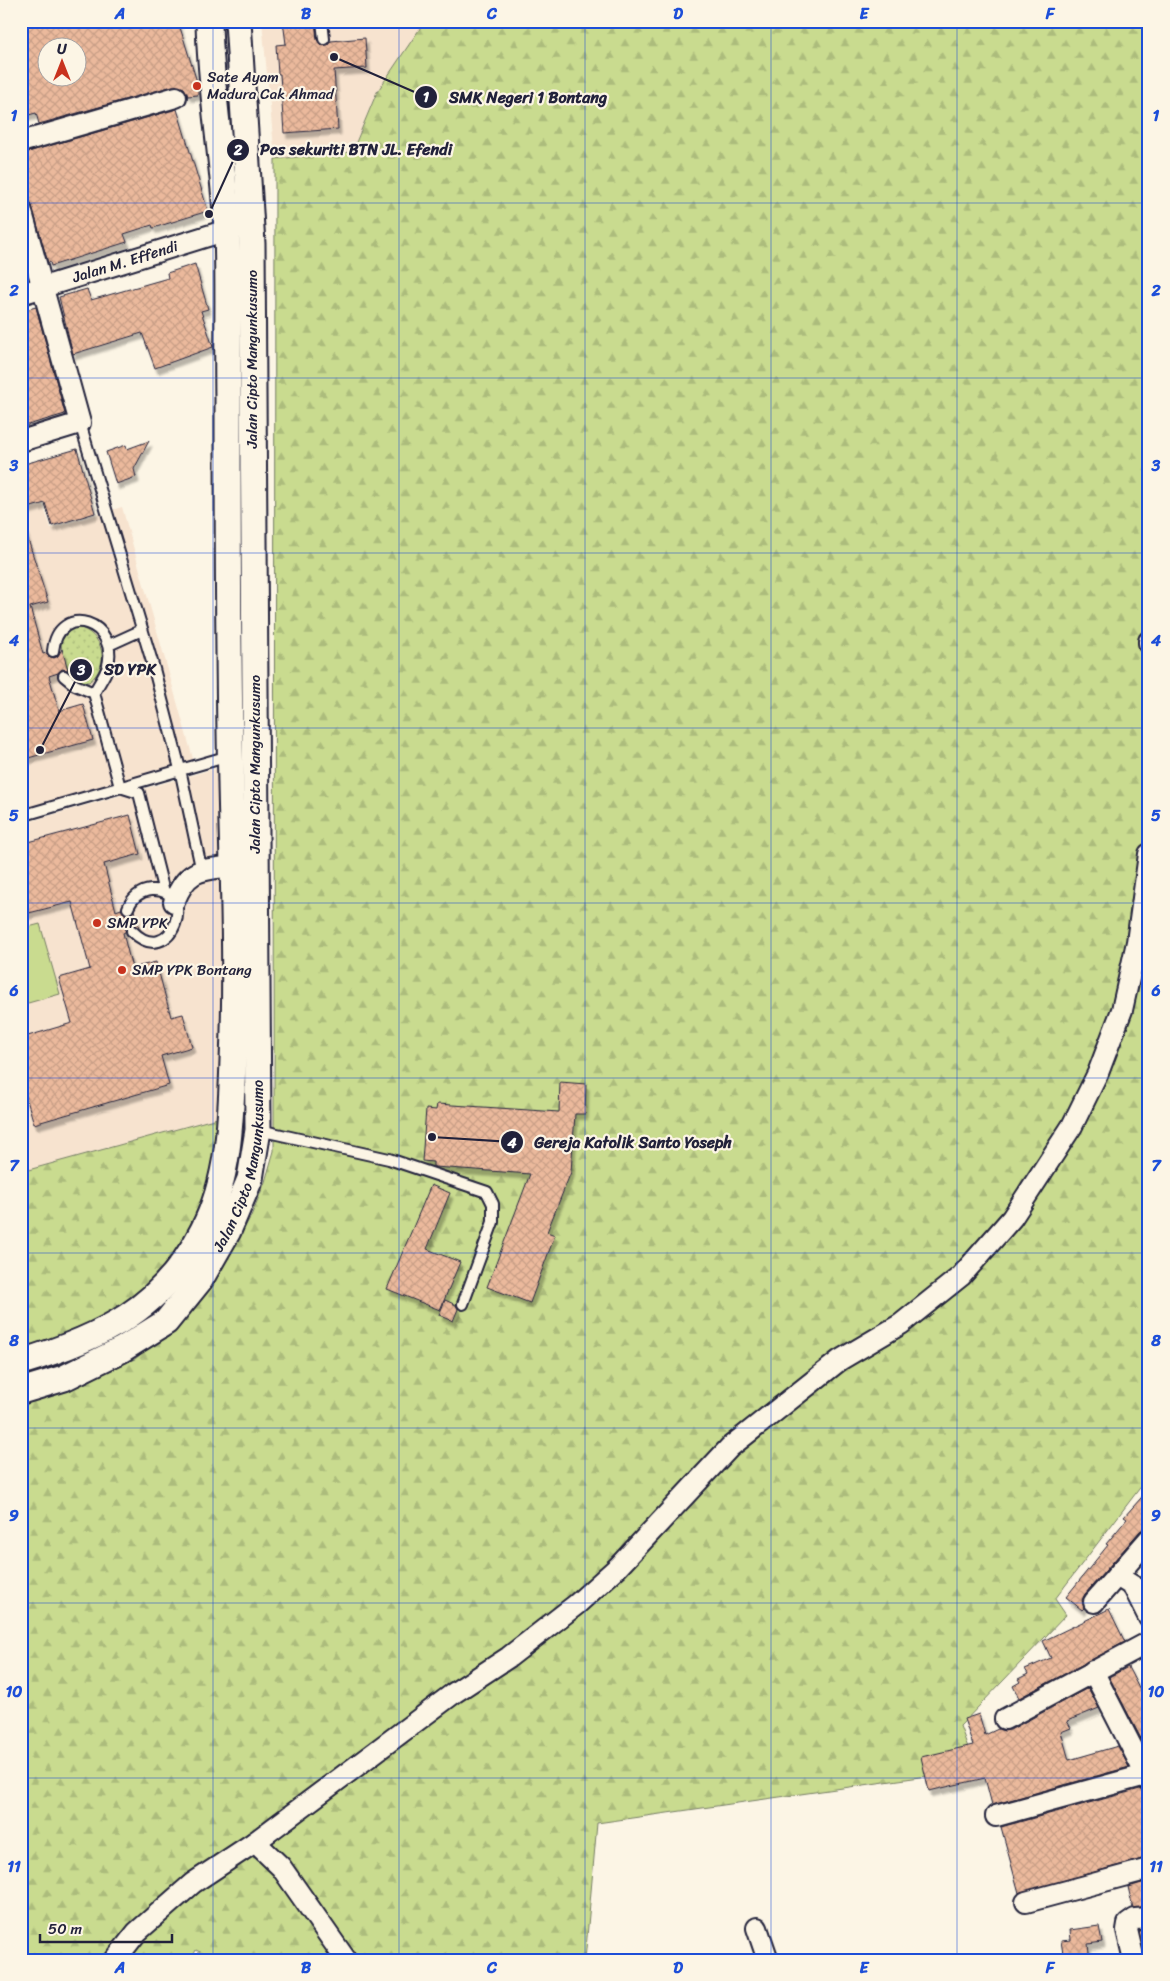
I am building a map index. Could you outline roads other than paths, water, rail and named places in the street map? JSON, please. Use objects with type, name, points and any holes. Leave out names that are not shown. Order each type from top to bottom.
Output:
[{"type":"street","name":"Jalan Cipto Mangunkusumo","points":[[21,1362],[56,1352],[108,1329],[145,1305],[175,1274],[203,1232],[222,1178],[230,1122],[236,994],[230,756],[227,230],[208,21]]},
{"type":"street","name":"Jalan Cipto Mangunkusumo","points":[[21,1391],[72,1374],[121,1350],[166,1322],[200,1280],[228,1231],[250,1178],[258,1130],[252,244],[238,21]]},
{"type":"street","points":[[21,142],[176,97]]},
{"type":"street","points":[[21,209],[80,423],[21,440]]},
{"type":"street","name":"Jalan M. Effendi","points":[[21,294],[227,230]]},
{"type":"street","points":[[228,496],[253,495]]},
{"type":"street","points":[[115,1960],[137,1932],[193,1883],[255,1842],[454,1694],[509,1657],[577,1604],[618,1567],[730,1447],[840,1360],[901,1324],[961,1276],[1012,1218],[1072,1126],[1098,1073],[1122,1010],[1136,942],[1149,854]]},
{"type":"street","points":[[169,897],[179,890],[188,876],[233,866]]},
{"type":"street","points":[[1094,1602],[1129,1585],[1149,1539]]},
{"type":"street","points":[[1129,1585],[1149,1618]]},
{"type":"street","points":[[1005,1719],[1149,1642]]},
{"type":"street","points":[[996,1816],[1148,1777],[1093,1671]]},
{"type":"street","points":[[255,1842],[281,1867],[346,1960]]},
{"type":"street","points":[[1026,1902],[1149,1869]]},
{"type":"street","points":[[1134,1960],[1126,1930],[1128,1924],[1135,1919],[1149,1918]]},
{"type":"street","points":[[757,1928],[768,1960]]},
{"type":"lane","points":[[322,21],[324,39]]},
{"type":"lane","points":[[80,423],[142,630],[180,769],[202,872]]},
{"type":"lane","points":[[53,651],[57,635],[70,624],[86,622],[95,625],[106,637],[108,646],[107,669],[94,692],[120,787]]},
{"type":"lane","points":[[108,646],[142,630]]},
{"type":"lane","points":[[64,676],[75,685],[94,692]]},
{"type":"lane","points":[[21,816],[230,756]]},
{"type":"lane","points":[[132,931],[144,940],[160,940],[172,931],[178,917],[169,897],[139,793],[142,781]]},
{"type":"lane","points":[[120,787],[139,793]]},
{"type":"lane","points":[[128,908],[131,901],[142,892],[156,890],[169,897]]},
{"type":"lane","points":[[258,1130],[389,1159],[488,1192],[493,1204],[493,1222],[463,1304]]},
{"type":"place","name":"SMK Negeri 1 Bontang","points":[[334,57]]},
{"type":"place","name":"Sate Ayam Madura Cak Ahmad","points":[[197,86]]},
{"type":"place","name":"Pos sekuriti BTN JL. Efendi","points":[[209,214]]},
{"type":"place","name":"SD YPK","points":[[40,750]]},
{"type":"place","name":"SMP YPK","points":[[97,923]]},
{"type":"place","name":"SMP YPK Bontang","points":[[122,970]]},
{"type":"place","name":"Gereja Katolik Santo Yoseph","points":[[432,1137]]}]
